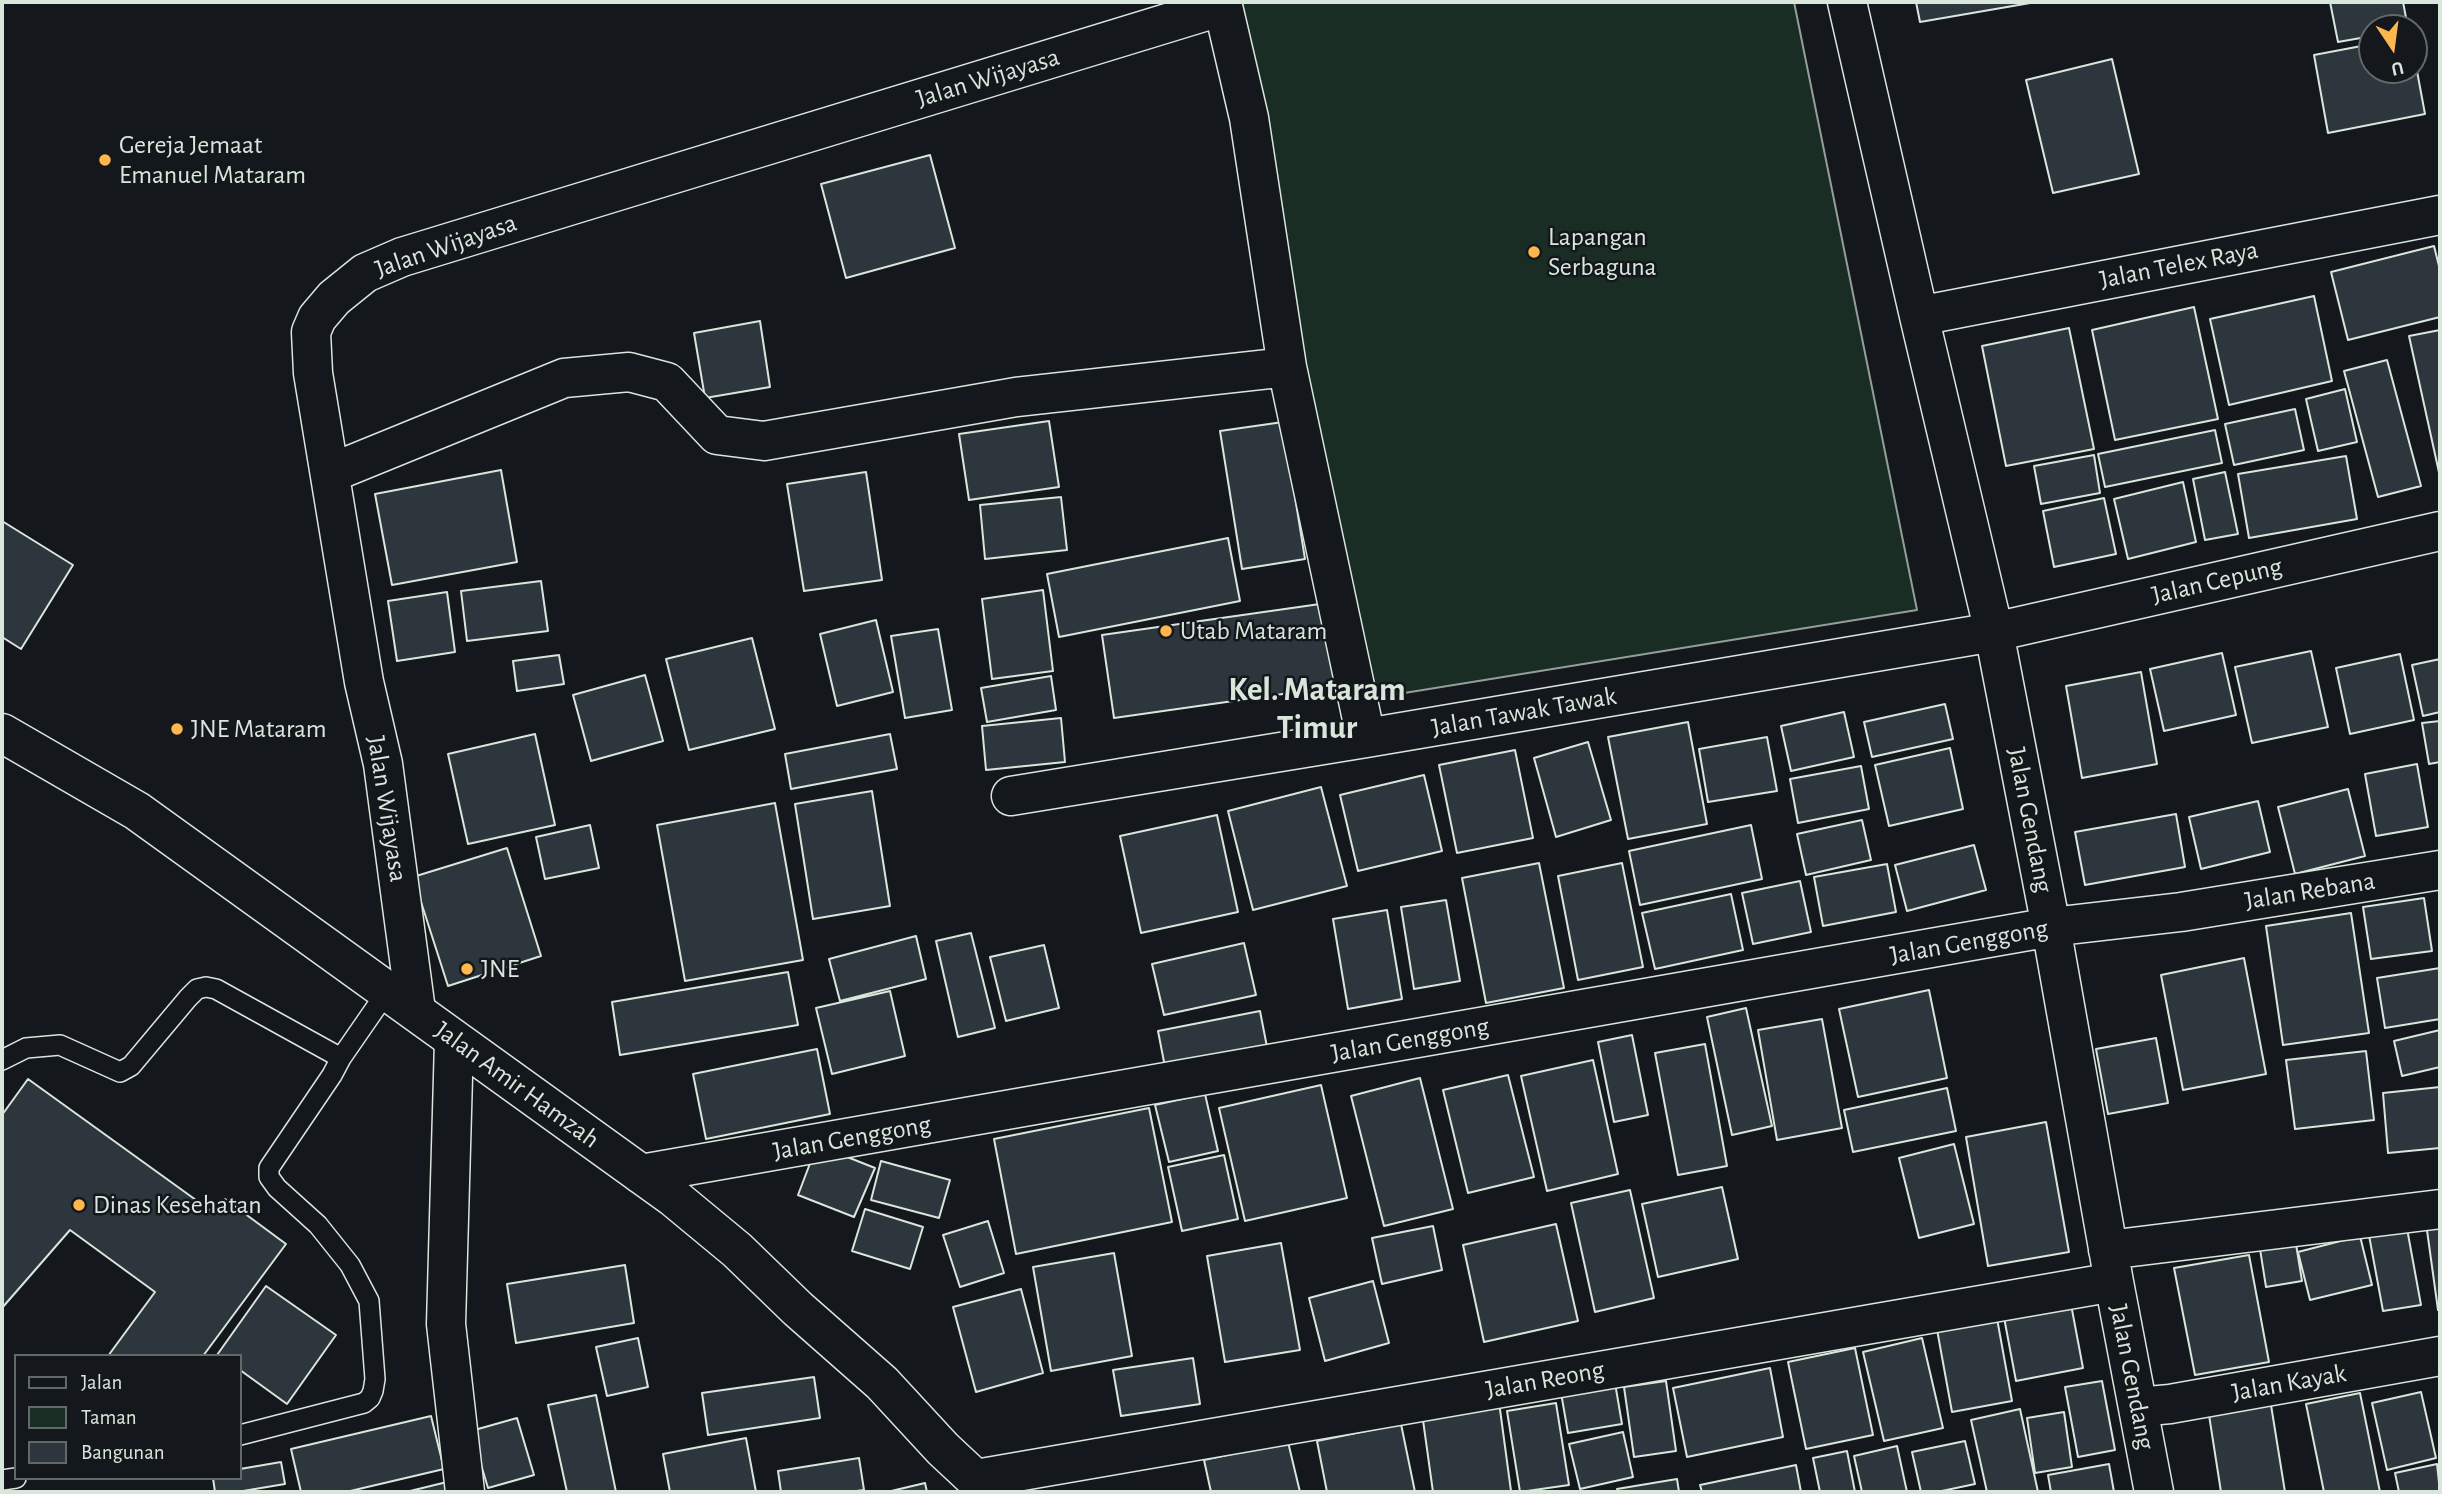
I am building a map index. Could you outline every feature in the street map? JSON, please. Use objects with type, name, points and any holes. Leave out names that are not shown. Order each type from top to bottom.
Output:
[{"type":"street","name":"Jalan Gendang","points":[[1847,2],[1994,632],[2154,1492]]},
{"type":"street","points":[[1223,4],[1249,118],[1287,367],[1366,738]]},
{"type":"street","name":"Jalan Wijayasa","points":[[402,1001],[383,765],[364,681],[313,373],[310,332],[317,318],[334,298],[365,273],[402,257],[1223,4]]},
{"type":"street","name":"Jalan Telex Raya","points":[[1919,316],[2440,215]]},
{"type":"street","points":[[331,473],[564,378],[629,372],[667,382],[717,435],[764,441],[1016,397],[1287,367]]},
{"type":"street","name":"Jalan Cepung","points":[[1994,632],[2440,531]]},
{"type":"street","name":"Jalan Tawak Tawak","points":[[1011,796],[1994,632]]},
{"type":"street","name":"Jalan Amir Hamzah","points":[[2,733],[136,811],[673,1197],[737,1250],[798,1309],[882,1383],[982,1485]]},
{"type":"street","name":"Jalan Rebana","points":[[2180,912],[2440,870]]},
{"type":"street","name":"Jalan Genggong","points":[[641,1174],[2051,927],[2180,912]]},
{"type":"street","points":[[454,1041],[446,1324],[465,1492]]},
{"type":"street","name":"Jalan Reong","points":[[982,1485],[2111,1266],[2440,1209]]},
{"type":"street","name":"Jalan Kayak","points":[[2138,1407],[2170,1404],[2440,1356]]},
{"type":"lane","points":[[2,1060],[26,1048],[60,1045],[120,1072],[131,1066],[197,989],[206,986],[341,1058]]},
{"type":"lane","points":[[242,1434],[364,1403],[373,1391],[375,1379],[369,1301],[350,1265],[318,1225],[277,1188],[269,1177],[269,1168],[341,1058],[402,1001]]},
{"type":"green space","points":[[1242,2],[1794,2],[1917,610],[1361,700]]},
{"type":"building","points":[[1916,2],[2036,2],[1920,22]]},
{"type":"building","points":[[2330,2],[2403,2],[2405,14],[2358,14],[2358,38],[2338,42]]},
{"type":"building","points":[[2358,47],[2358,84],[2419,84],[2425,114],[2328,133],[2314,55]]},
{"type":"building","points":[[2112,59],[2139,174],[2053,193],[2026,80]]},
{"type":"building","points":[[930,155],[955,248],[846,278],[821,184]]},
{"type":"building","points":[[2434,246],[2440,270],[2440,317],[2348,340],[2331,272]]},
{"type":"building","points":[[2314,296],[2332,381],[2229,405],[2210,319]]},
{"type":"building","points":[[2194,307],[2218,419],[2115,440],[2092,330]]},
{"type":"building","points":[[760,321],[770,387],[705,398],[694,333]]},
{"type":"building","points":[[2069,328],[2094,449],[2006,466],[1982,346]]},
{"type":"building","points":[[2440,330],[2440,477],[2409,336]]},
{"type":"building","points":[[2387,360],[2421,486],[2378,497],[2344,371]]},
{"type":"building","points":[[2345,389],[2357,442],[2318,451],[2306,399]]},
{"type":"building","points":[[2295,409],[2304,450],[2234,465],[2225,424]]},
{"type":"building","points":[[1049,421],[1059,487],[969,500],[959,434]]},
{"type":"building","points":[[1283,422],[1305,559],[1242,569],[1220,431]]},
{"type":"building","points":[[2215,430],[2222,463],[2105,487],[2098,454]]},
{"type":"building","points":[[2094,455],[2100,493],[2041,504],[2034,466]]},
{"type":"building","points":[[2346,456],[2357,519],[2249,538],[2238,474]]},
{"type":"building","points":[[501,470],[517,562],[392,585],[375,494]]},
{"type":"building","points":[[866,472],[882,580],[804,591],[787,484]]},
{"type":"building","points":[[2225,472],[2238,534],[2205,540],[2193,479]]},
{"type":"building","points":[[2183,482],[2196,542],[2128,559],[2114,499]]},
{"type":"building","points":[[1061,497],[1067,550],[985,559],[980,505]]},
{"type":"building","points":[[2104,498],[2116,554],[2054,567],[2043,511]]},
{"type":"building","points":[[2,521],[73,565],[21,649],[2,637]]},
{"type":"building","points":[[1228,538],[1240,601],[1059,637],[1047,574]]},
{"type":"building","points":[[541,581],[548,631],[467,641],[461,591]]},
{"type":"building","points":[[1043,590],[1053,671],[992,679],[982,599]]},
{"type":"building","points":[[447,592],[455,652],[397,661],[388,601]]},
{"type":"building","points":[[1334,602],[1346,685],[1114,718],[1102,635]]},
{"type":"building","points":[[876,620],[893,692],[837,706],[820,634]]},
{"type":"building","points":[[938,629],[952,710],[905,718],[891,636]]},
{"type":"building","points":[[752,638],[775,729],[689,750],[666,659]]},
{"type":"building","points":[[2311,651],[2328,727],[2252,743],[2235,667]]},
{"type":"building","points":[[2222,653],[2236,715],[2164,731],[2150,669]]},
{"type":"building","points":[[2400,654],[2414,720],[2350,734],[2336,668]]},
{"type":"building","points":[[559,655],[564,684],[517,691],[513,661]]},
{"type":"building","points":[[2440,659],[2440,712],[2423,716],[2412,665]]},
{"type":"building","points":[[2141,672],[2157,764],[2082,778],[2066,686]]},
{"type":"building","points":[[645,675],[663,741],[591,761],[573,695]]},
{"type":"building","points":[[1051,676],[1056,710],[987,722],[981,688]]},
{"type":"building","points":[[1945,704],[1953,739],[1872,757],[1864,722]]},
{"type":"building","points":[[1844,712],[1854,757],[1791,771],[1781,726]]},
{"type":"building","points":[[1061,718],[1065,762],[986,770],[982,726]]},
{"type":"building","points":[[2440,721],[2440,762],[2429,764],[2422,723]]},
{"type":"building","points":[[1688,722],[1707,824],[1628,839],[1608,737]]},
{"type":"building","points":[[535,734],[555,825],[468,844],[448,754]]},
{"type":"building","points":[[890,734],[897,769],[791,789],[785,754]]},
{"type":"building","points":[[1767,737],[1777,791],[1708,802],[1699,749]]},
{"type":"building","points":[[1588,742],[1611,820],[1556,837],[1534,758]]},
{"type":"building","points":[[1950,748],[1963,809],[1889,826],[1875,765]]},
{"type":"building","points":[[1515,750],[1533,838],[1457,853],[1439,765]]},
{"type":"building","points":[[2417,764],[2428,827],[2376,836],[2365,774]]},
{"type":"building","points":[[1861,766],[1869,809],[1798,823],[1790,779]]},
{"type":"building","points":[[1424,775],[1442,851],[1358,871],[1340,795]]},
{"type":"building","points":[[1321,787],[1347,886],[1253,910],[1228,811]]},
{"type":"building","points":[[2348,789],[2365,856],[2295,874],[2278,807]]},
{"type":"building","points":[[872,791],[890,906],[813,919],[795,804]]},
{"type":"building","points":[[2258,801],[2270,852],[2201,869],[2189,817]]},
{"type":"building","points":[[775,803],[803,960],[685,981],[657,825]]},
{"type":"building","points":[[2176,814],[2185,867],[2085,885],[2075,832]]},
{"type":"building","points":[[1217,815],[1238,912],[1141,933],[1120,836]]},
{"type":"building","points":[[1862,820],[1871,860],[1806,875],[1797,834]]},
{"type":"building","points":[[590,825],[599,868],[545,879],[536,837]]},
{"type":"building","points":[[1751,825],[1762,879],[1640,905],[1629,851]]},
{"type":"building","points":[[1974,845],[1986,890],[1907,911],[1895,865]]},
{"type":"building","points":[[507,848],[541,956],[448,986],[413,877]]},
{"type":"building","points":[[1539,863],[1564,988],[1486,1003],[1462,878]]},
{"type":"building","points":[[1622,863],[1643,967],[1578,980],[1558,876]]},
{"type":"building","points":[[1887,864],[1896,912],[1823,926],[1814,877]]},
{"type":"building","points":[[1800,881],[1811,932],[1753,944],[1742,893]]},
{"type":"building","points":[[1731,894],[1743,950],[1655,969],[1642,913]]},
{"type":"building","points":[[2424,898],[2432,951],[2371,959],[2363,907]]},
{"type":"building","points":[[1446,900],[1460,981],[1414,989],[1401,907]]},
{"type":"building","points":[[1387,910],[1402,999],[1348,1009],[1333,919]]},
{"type":"building","points":[[2351,913],[2369,1033],[2283,1045],[2266,926]]},
{"type":"building","points":[[971,933],[995,1028],[958,1037],[936,941]]},
{"type":"building","points":[[916,936],[926,979],[840,1001],[829,959]]},
{"type":"building","points":[[1244,943],[1256,995],[1164,1015],[1152,964]]},
{"type":"building","points":[[1044,945],[1059,1008],[1006,1021],[990,957]]},
{"type":"building","points":[[2244,958],[2266,1074],[2183,1090],[2161,975]]},
{"type":"building","points":[[2440,968],[2440,1019],[2385,1028],[2377,978]]},
{"type":"building","points":[[788,972],[798,1025],[620,1055],[612,1002]]},
{"type":"building","points":[[1929,990],[1947,1078],[1858,1097],[1839,1009]]},
{"type":"building","points":[[890,991],[905,1056],[832,1074],[816,1008]]},
{"type":"building","points":[[1746,1008],[1772,1126],[1732,1135],[1707,1017]]},
{"type":"building","points":[[1260,1011],[1267,1047],[1165,1067],[1158,1031]]},
{"type":"building","points":[[1822,1019],[1842,1128],[1777,1140],[1758,1030]]},
{"type":"building","points":[[2440,1030],[2440,1067],[2402,1076],[2394,1041]]},
{"type":"building","points":[[1632,1035],[1648,1115],[1614,1122],[1598,1042]]},
{"type":"building","points":[[2156,1038],[2168,1103],[2108,1114],[2096,1049]]},
{"type":"building","points":[[1705,1044],[1727,1166],[1678,1175],[1655,1053]]},
{"type":"building","points":[[817,1049],[830,1114],[706,1139],[693,1074]]},
{"type":"building","points":[[2366,1051],[2374,1120],[2295,1129],[2286,1060]]},
{"type":"building","points":[[1593,1060],[1618,1174],[1547,1191],[1521,1076]]},
{"type":"building","points":[[1508,1075],[1534,1177],[1468,1193],[1443,1090]]},
{"type":"building","points":[[1420,1078],[1453,1209],[1384,1226],[1351,1096]]},
{"type":"building","points":[[28,1079],[214,1213],[225,1199],[286,1244],[204,1354],[109,1354],[155,1292],[70,1230],[2,1308],[2,1115]]},
{"type":"building","points":[[1321,1085],[1347,1198],[1245,1221],[1219,1108]]},
{"type":"building","points":[[2440,1087],[2440,1148],[2388,1153],[2383,1093]]},
{"type":"building","points":[[1947,1088],[1956,1131],[1853,1152],[1844,1110]]},
{"type":"building","points":[[1205,1094],[1218,1151],[1169,1162],[1155,1105]]},
{"type":"building","points":[[1149,1108],[1172,1222],[1016,1254],[994,1139]]},
{"type":"building","points":[[2046,1122],[2069,1252],[1988,1266],[1966,1137]]},
{"type":"building","points":[[1954,1144],[1974,1224],[1919,1238],[1899,1158]]},
{"type":"building","points":[[817,1145],[875,1168],[854,1217],[798,1195]]},
{"type":"building","points":[[1224,1155],[1238,1219],[1182,1231],[1168,1167]]},
{"type":"building","points":[[881,1161],[950,1180],[939,1218],[871,1200]]},
{"type":"building","points":[[1722,1187],[1738,1259],[1658,1277],[1642,1204]]},
{"type":"building","points":[[1630,1190],[1654,1298],[1595,1312],[1571,1203]]},
{"type":"building","points":[[865,1209],[923,1227],[910,1269],[852,1251]]},
{"type":"building","points":[[988,1221],[1004,1273],[960,1287],[943,1235]]},
{"type":"building","points":[[2440,1221],[2440,1310],[2438,1310],[2426,1223]]},
{"type":"building","points":[[2406,1223],[2421,1305],[2383,1311],[2368,1230]]},
{"type":"building","points":[[1556,1224],[1578,1321],[1484,1342],[1463,1245]]},
{"type":"building","points":[[1433,1226],[1442,1270],[1382,1284],[1372,1238]]},
{"type":"building","points":[[2360,1236],[2372,1285],[2310,1300],[2298,1252]]},
{"type":"building","points":[[1281,1243],[1300,1350],[1225,1362],[1207,1256]]},
{"type":"building","points":[[2296,1244],[2302,1281],[2266,1287],[2260,1249]]},
{"type":"building","points":[[1114,1253],[1132,1356],[1051,1371],[1033,1267]]},
{"type":"building","points":[[2249,1255],[2269,1362],[2195,1375],[2174,1268]]},
{"type":"building","points":[[625,1265],[634,1323],[516,1343],[507,1284]]},
{"type":"building","points":[[1373,1281],[1389,1343],[1325,1361],[1309,1298]]},
{"type":"building","points":[[266,1286],[336,1335],[287,1404],[242,1371],[242,1354],[218,1354]]},
{"type":"building","points":[[1021,1289],[1043,1373],[976,1392],[953,1307]]},
{"type":"building","points":[[2070,1299],[2083,1368],[2016,1381],[2003,1312]]},
{"type":"building","points":[[1996,1313],[2012,1401],[1952,1412],[1936,1324]]},
{"type":"building","points":[[638,1338],[648,1387],[607,1396],[596,1347]]},
{"type":"building","points":[[1922,1338],[1943,1428],[1884,1441],[1863,1352]]},
{"type":"building","points":[[1855,1348],[1873,1435],[1806,1449],[1788,1362]]},
{"type":"building","points":[[1193,1358],[1200,1404],[1121,1416],[1113,1370]]},
{"type":"building","points":[[1770,1368],[1783,1437],[1687,1457],[1673,1388]]},
{"type":"building","points":[[814,1377],[820,1418],[708,1435],[702,1393]]},
{"type":"building","points":[[1614,1377],[1622,1424],[1568,1433],[1560,1387]]},
{"type":"building","points":[[1666,1381],[1676,1451],[1634,1457],[1624,1387]]},
{"type":"building","points":[[2102,1381],[2115,1450],[2078,1457],[2065,1387]]},
{"type":"building","points":[[2421,1392],[2436,1458],[2387,1470],[2372,1403]]},
{"type":"building","points":[[2360,1393],[2380,1492],[2324,1492],[2306,1404]]},
{"type":"building","points":[[596,1395],[616,1492],[567,1492],[548,1405]]},
{"type":"building","points":[[1499,1402],[1511,1491],[1433,1492],[1422,1413]]},
{"type":"building","points":[[1556,1403],[1569,1485],[1520,1492],[1507,1411]]},
{"type":"building","points":[[2271,1405],[2285,1492],[2221,1492],[2209,1415]]},
{"type":"building","points":[[2020,1409],[2038,1492],[1987,1492],[1971,1420]]},
{"type":"building","points":[[2064,1412],[2072,1467],[2035,1473],[2027,1418]]},
{"type":"building","points":[[431,1416],[444,1469],[346,1492],[301,1492],[291,1449]]},
{"type":"building","points":[[517,1418],[534,1475],[488,1488],[471,1431]]},
{"type":"building","points":[[1401,1424],[1415,1492],[1327,1492],[1317,1441]]},
{"type":"building","points":[[1623,1432],[1633,1477],[1580,1489],[1569,1444]]},
{"type":"building","points":[[746,1438],[756,1492],[670,1492],[663,1454]]},
{"type":"building","points":[[1965,1441],[1975,1484],[1937,1492],[1921,1492],[1912,1452]]},
{"type":"building","points":[[1288,1442],[1300,1492],[1211,1492],[1204,1460]]},
{"type":"building","points":[[1897,1446],[1907,1492],[1862,1492],[1854,1456]]},
{"type":"building","points":[[1847,1451],[1855,1492],[1820,1492],[1813,1458]]},
{"type":"building","points":[[859,1458],[864,1490],[781,1492],[778,1471]]},
{"type":"building","points":[[281,1462],[285,1484],[237,1492],[215,1492],[213,1480],[242,1480],[242,1469]]},
{"type":"building","points":[[2109,1464],[2114,1492],[2051,1492],[2048,1475]]},
{"type":"building","points":[[2437,1464],[2440,1492],[2399,1492],[2395,1473]]},
{"type":"building","points":[[1796,1465],[1801,1492],[1702,1492],[1700,1485]]},
{"type":"building","points":[[1677,1479],[1679,1492],[1618,1492],[1617,1489]]},
{"type":"building","points":[[451,1481],[453,1492],[406,1492]]},
{"type":"building","points":[[925,1483],[927,1492],[887,1492]]},
{"type":"place","name":"Gereja Jemaat Emanuel Mataram","points":[[105,160]]},
{"type":"place","name":"Lapangan Serbaguna","points":[[1534,252]]},
{"type":"place","name":"Utab Mataram","points":[[1166,631]]},
{"type":"place","name":"JNE Mataram","points":[[177,729]]},
{"type":"place","name":"JNE","points":[[467,969]]},
{"type":"place","name":"Dinas Kesehatan","points":[[79,1205]]},
{"type":"district","name":"Kel. Mataram Timur","points":[[1317,709]]}]
